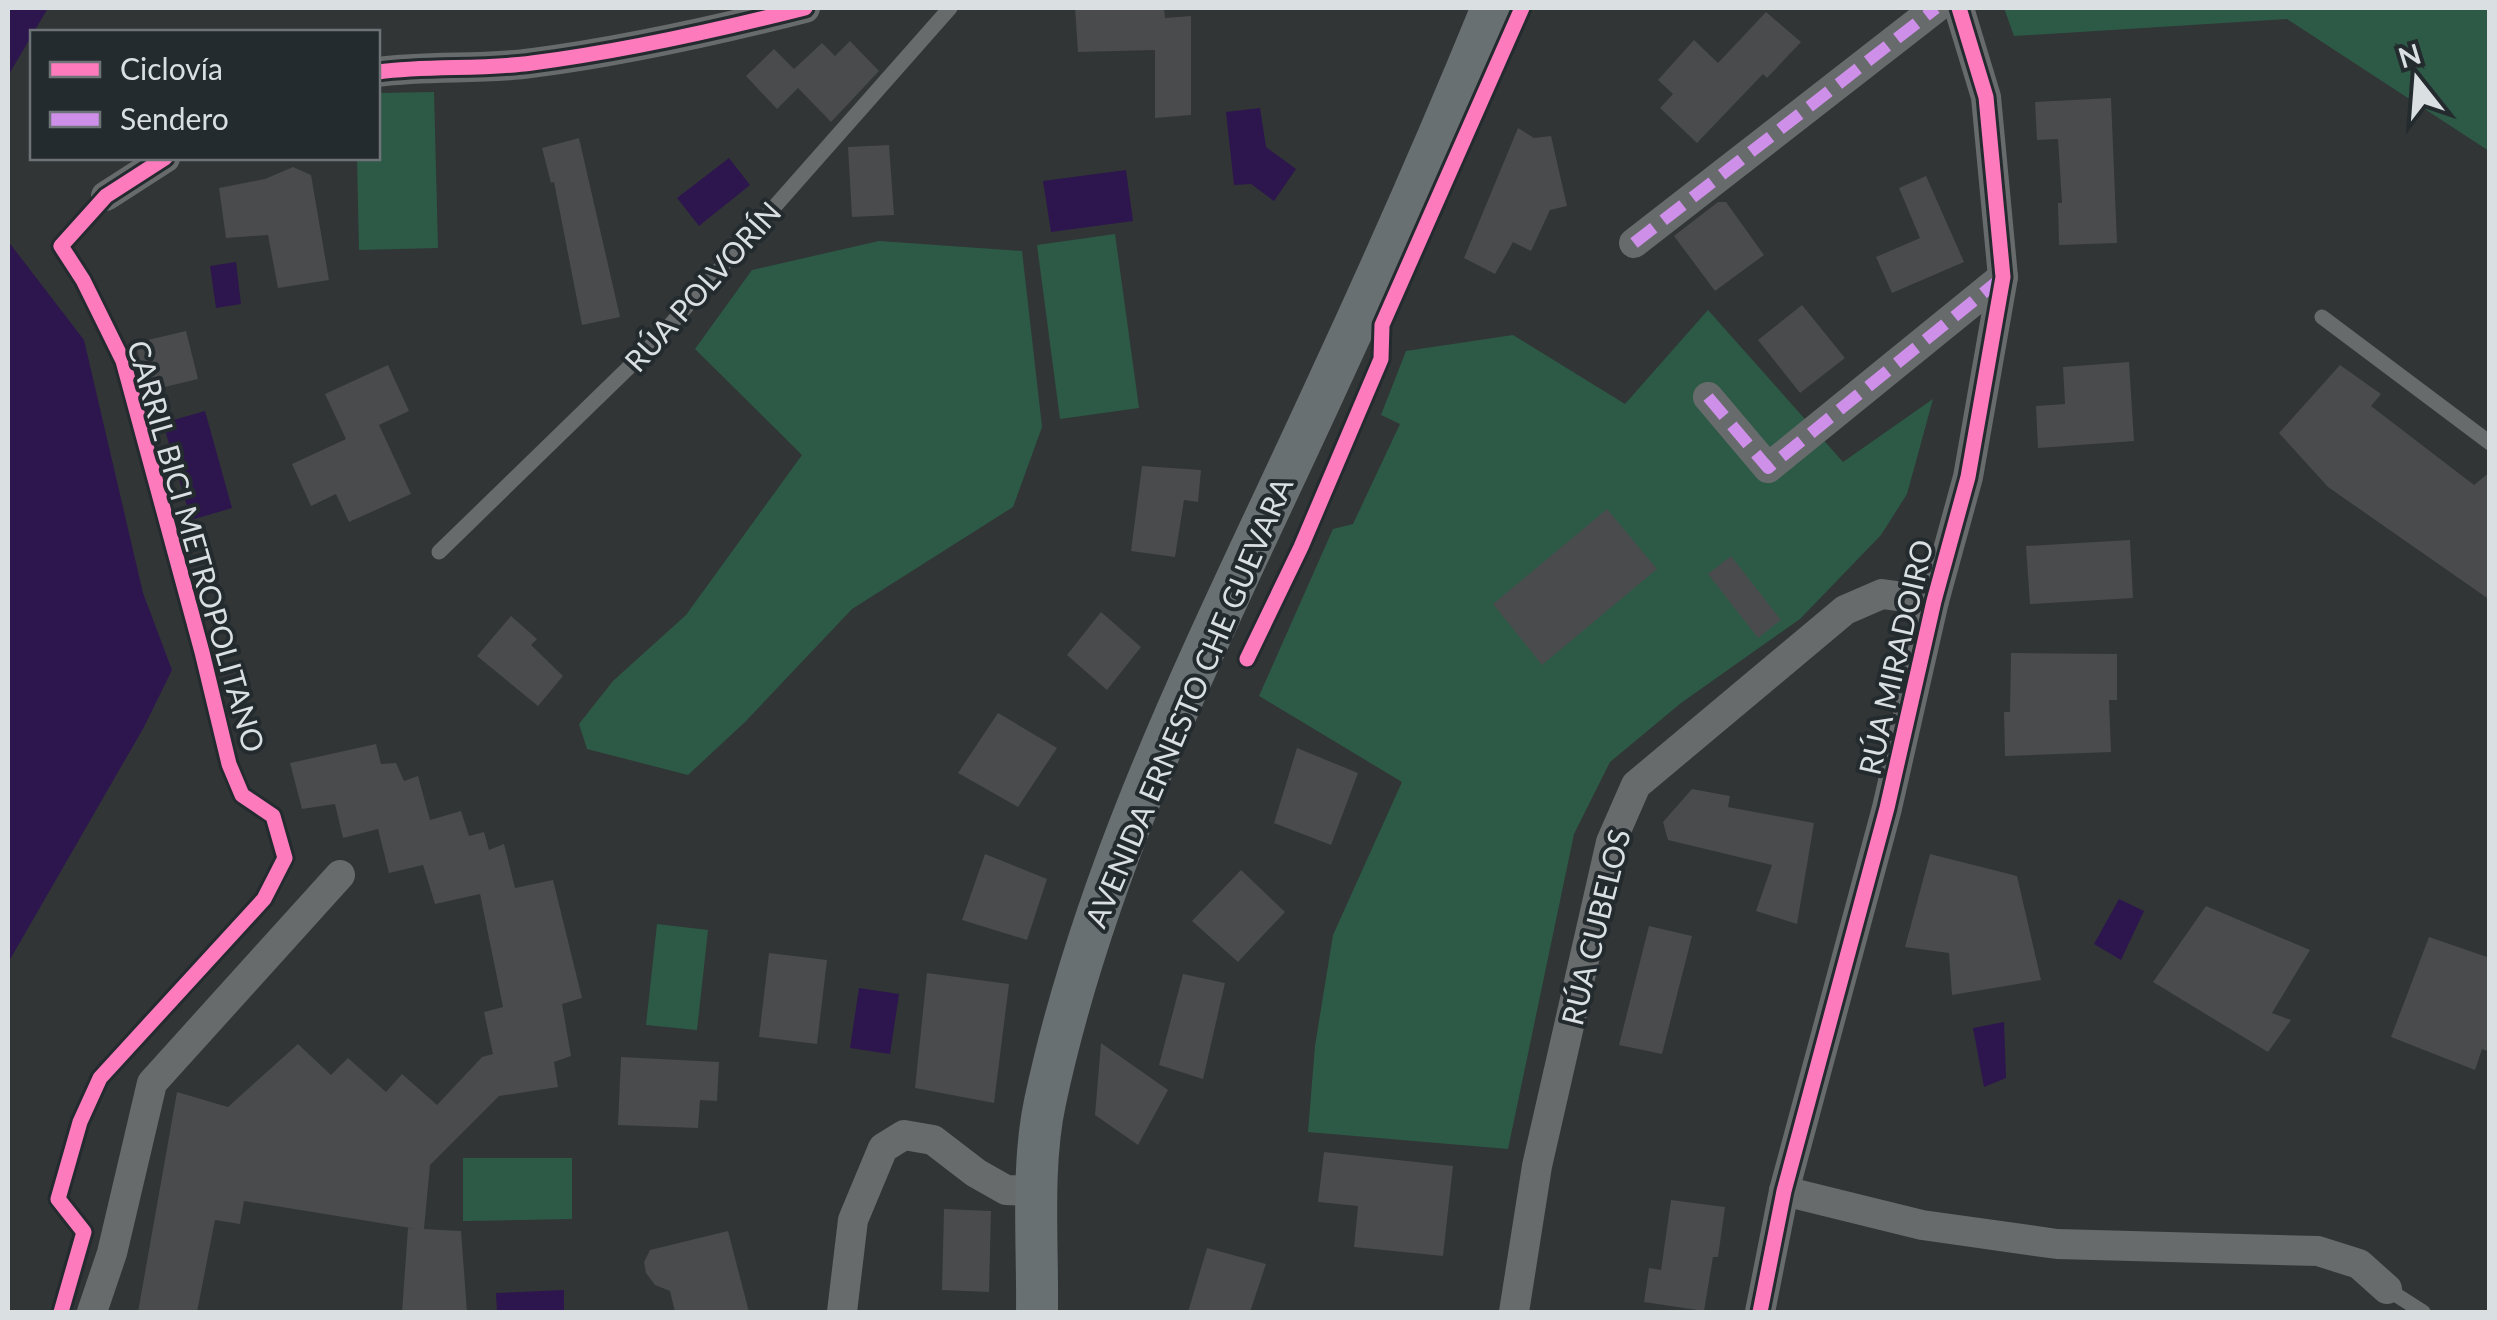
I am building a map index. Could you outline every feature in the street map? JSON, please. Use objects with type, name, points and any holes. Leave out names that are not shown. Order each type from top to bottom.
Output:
[{"type":"main road","name":"AVENIDA ERNESTO CHE GUEVARA","points":[[1037,1312],[1038,1191],[1044,1106],[1085,944],[1227,594],[1329,381],[1492,8]]},
{"type":"street","points":[[380,72],[546,61],[674,41],[804,8]]},
{"type":"street","points":[[1634,243],[1936,8]]},
{"type":"street","name":"RÚA MIRADOIRO","points":[[1760,1312],[1784,1191],[1887,808],[1934,601],[1968,477],[2003,277],[1986,97],[1958,8]]},
{"type":"street","points":[[106,196],[162,160]]},
{"type":"street","points":[[1708,398],[1768,468],[2003,277]]},
{"type":"street","name":"RÚA CUBELOS","points":[[1514,1312],[1537,1166],[1611,842],[1636,785],[1844,610],[1882,594],[1934,601]]},
{"type":"street","points":[[92,1312],[112,1253],[152,1083],[340,875]]},
{"type":"street","points":[[842,1312],[852,1220],[883,1148],[904,1135],[933,1140],[976,1173],[1003,1172],[1038,1191]]},
{"type":"street","points":[[1784,1191],[1922,1225],[2057,1244],[2318,1252],[2359,1264],[2386,1288]]},
{"type":"lane","name":"RÚA POLVORÍN","points":[[439,552],[656,341],[950,8]]},
{"type":"lane","points":[[2322,317],[2490,442]]},
{"type":"lane","points":[[2386,1288],[2423,1312]]},
{"type":"green space","points":[[2004,8],[2489,8],[2489,151],[2287,19],[2014,36]]},
{"type":"green space","points":[[434,92],[438,248],[359,250],[357,160],[380,160],[380,93]]},
{"type":"green space","points":[[1115,234],[1139,408],[1060,419],[1037,245]]},
{"type":"green space","points":[[879,241],[1022,251],[1042,427],[1013,507],[852,609],[745,722],[688,775],[587,749],[579,724],[613,681],[686,615],[802,455],[695,349],[752,270]]},
{"type":"green space","points":[[1708,310],[1843,462],[1933,399],[1907,494],[1881,535],[1800,619],[1681,703],[1610,762],[1574,834],[1508,1149],[1308,1132],[1315,1046],[1333,935],[1402,782],[1259,696],[1333,529],[1353,524],[1400,424],[1381,415],[1406,351],[1513,335],[1625,404]]},
{"type":"green space","points":[[657,924],[708,930],[697,1030],[646,1025]]},
{"type":"green space","points":[[463,1158],[572,1158],[572,1219],[463,1221]]},
{"type":"shaded area","points":[[8,8],[48,8],[35,30],[30,30],[30,39],[8,76]]},
{"type":"shaded area","points":[[1260,108],[1266,147],[1296,169],[1274,201],[1251,184],[1234,185],[1226,112]]},
{"type":"shaded area","points":[[729,158],[750,185],[699,226],[677,198]]},
{"type":"shaded area","points":[[1126,170],[1133,221],[1051,232],[1043,181]]},
{"type":"shaded area","points":[[8,241],[84,340],[143,593],[172,670],[144,727],[8,963]]},
{"type":"shaded area","points":[[236,262],[241,304],[216,308],[210,266]]},
{"type":"shaded area","points":[[205,411],[232,508],[191,520],[163,423]]},
{"type":"shaded area","points":[[2119,899],[2144,911],[2121,960],[2094,944]]},
{"type":"shaded area","points":[[859,988],[899,994],[890,1054],[850,1048]]},
{"type":"shaded area","points":[[2004,1022],[2006,1078],[1984,1087],[1973,1028]]},
{"type":"shaded area","points":[[564,1290],[564,1312],[497,1312],[496,1293]]},
{"type":"building","points":[[1075,8],[1164,8],[1165,18],[1191,16],[1191,115],[1155,118],[1155,50],[1078,52]]},
{"type":"building","points":[[1766,12],[1801,42],[1767,78],[1763,74],[1697,143],[1660,108],[1673,94],[1658,80],[1694,40],[1718,63]]},
{"type":"building","points":[[850,41],[879,71],[831,122],[798,88],[777,109],[746,76],[774,49],[794,69],[822,43],[835,56]]},
{"type":"building","points":[[2111,98],[2117,243],[2059,245],[2058,203],[2062,203],[2058,139],[2037,140],[2035,102]]},
{"type":"building","points":[[1518,128],[1534,138],[1551,136],[1567,206],[1550,210],[1531,251],[1513,242],[1495,274],[1464,258]]},
{"type":"building","points":[[579,138],[620,317],[582,325],[554,182],[551,183],[542,148]]},
{"type":"building","points":[[889,145],[894,215],[852,217],[848,147]]},
{"type":"building","points":[[293,167],[311,175],[329,280],[278,288],[268,235],[226,238],[219,188],[265,179]]},
{"type":"building","points":[[1926,176],[1964,262],[1892,293],[1876,257],[1920,238],[1899,188]]},
{"type":"building","points":[[1718,202],[1726,202],[1764,255],[1715,291],[1674,236]]},
{"type":"building","points":[[1802,305],[1845,358],[1800,393],[1758,340]]},
{"type":"building","points":[[186,331],[198,379],[148,391],[135,343]]},
{"type":"building","points":[[2129,362],[2134,441],[2038,448],[2036,406],[2065,404],[2063,367]]},
{"type":"building","points":[[388,365],[409,411],[379,425],[411,494],[349,522],[336,494],[311,506],[292,464],[346,439],[325,394]]},
{"type":"building","points":[[2340,365],[2381,394],[2371,406],[2474,485],[2490,472],[2490,600],[2328,487],[2279,433]]},
{"type":"building","points":[[1142,466],[1201,470],[1198,502],[1184,500],[1175,557],[1131,551]]},
{"type":"building","points":[[1607,509],[1657,569],[1542,665],[1493,604]]},
{"type":"building","points":[[2130,540],[2133,598],[2030,604],[2026,546]]},
{"type":"building","points":[[1731,556],[1781,620],[1758,638],[1708,574]]},
{"type":"building","points":[[1101,612],[1141,647],[1107,690],[1067,655]]},
{"type":"building","points":[[511,616],[537,639],[531,645],[563,676],[538,706],[477,656]]},
{"type":"building","points":[[2011,653],[2117,654],[2117,700],[2109,700],[2111,752],[2005,756],[2004,712],[2010,712]]},
{"type":"building","points":[[998,713],[1057,748],[1018,807],[958,773]]},
{"type":"building","points":[[376,744],[381,764],[396,763],[404,781],[418,776],[430,820],[461,811],[469,836],[484,832],[489,850],[504,844],[515,888],[553,880],[582,998],[562,1004],[571,1056],[554,1062],[558,1087],[499,1096],[430,1165],[424,1229],[461,1231],[467,1312],[402,1312],[408,1228],[417,1229],[244,1201],[240,1224],[215,1220],[197,1312],[138,1312],[177,1092],[228,1107],[298,1044],[331,1075],[348,1058],[386,1092],[402,1074],[437,1105],[482,1057],[493,1054],[484,1012],[503,1007],[480,894],[435,904],[423,865],[389,873],[378,829],[343,838],[335,804],[302,809],[290,763]]},
{"type":"building","points":[[1297,748],[1358,773],[1331,845],[1274,823]]},
{"type":"building","points":[[1692,789],[1730,796],[1728,807],[1814,823],[1797,924],[1756,911],[1772,865],[1668,840],[1663,822]]},
{"type":"building","points":[[985,854],[1047,879],[1027,940],[962,920]]},
{"type":"building","points":[[1930,854],[2017,876],[2041,980],[1952,995],[1949,953],[1905,947]]},
{"type":"building","points":[[1241,870],[1285,912],[1238,962],[1192,921]]},
{"type":"building","points":[[2206,906],[2310,950],[2272,1013],[2291,1020],[2268,1052],[2153,982]]},
{"type":"building","points":[[1649,926],[1692,936],[1662,1054],[1619,1045]]},
{"type":"building","points":[[2429,937],[2490,958],[2490,1052],[2482,1049],[2475,1070],[2391,1037]]},
{"type":"building","points":[[769,953],[827,960],[817,1044],[759,1037]]},
{"type":"building","points":[[927,973],[1009,984],[994,1103],[915,1088]]},
{"type":"building","points":[[1183,974],[1225,983],[1203,1079],[1159,1065]]},
{"type":"building","points":[[1101,1043],[1168,1090],[1138,1145],[1095,1115]]},
{"type":"building","points":[[621,1057],[719,1062],[717,1101],[700,1100],[698,1128],[618,1125]]},
{"type":"building","points":[[1324,1152],[1453,1166],[1443,1256],[1354,1247],[1358,1206],[1318,1202]]},
{"type":"building","points":[[1671,1200],[1725,1207],[1718,1257],[1713,1257],[1704,1311],[1644,1302],[1649,1268],[1661,1270]]},
{"type":"building","points":[[944,1209],[991,1211],[989,1292],[942,1290]]},
{"type":"building","points":[[728,1231],[749,1312],[675,1312],[670,1291],[655,1285],[646,1273],[644,1262],[650,1250]]},
{"type":"building","points":[[1207,1248],[1266,1264],[1250,1312],[1188,1312]]},
{"type":"marked path","points":[[1634,243],[1936,8]]},
{"type":"marked path","points":[[1708,397],[1768,468],[2003,277]]},
{"type":"cycle path","points":[[380,72],[567,58],[669,40],[805,8]]},
{"type":"cycle path","points":[[1247,659],[1301,547],[1381,359],[1382,325],[1522,8]]},
{"type":"cycle path","points":[[1760,1312],[1784,1191],[1887,808],[1934,601],[1968,477],[2003,277],[1986,97],[1959,8]]},
{"type":"cycle path","name":"CARRIL BICI METROPOLITANO","points":[[61,1312],[84,1232],[58,1199],[80,1122],[100,1078],[264,899],[285,858],[273,816],[242,795],[229,764],[123,361],[83,280],[61,246],[106,196],[162,160]]}]
